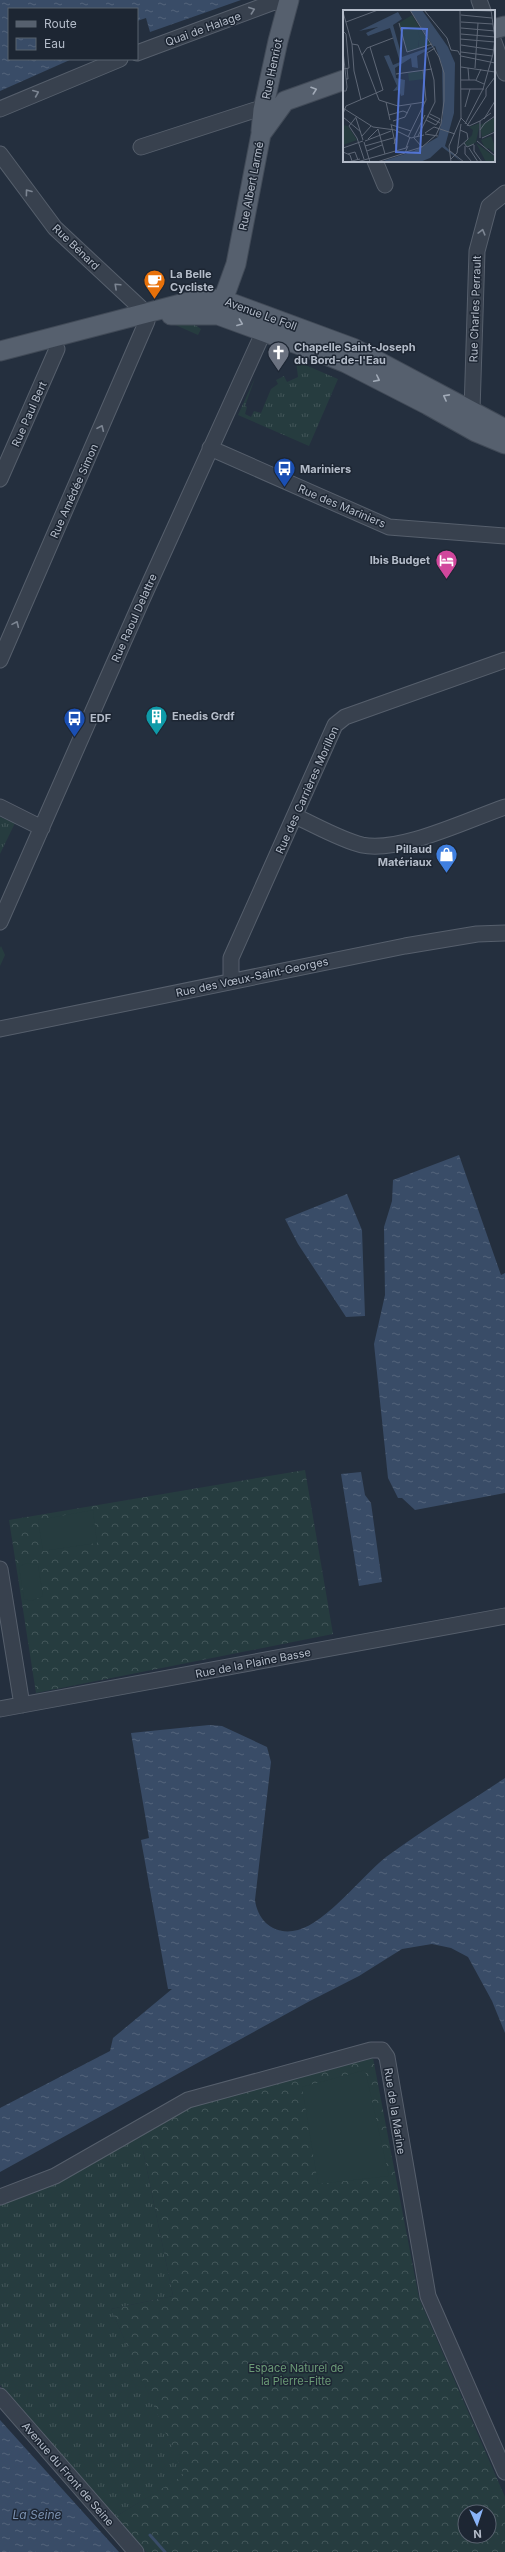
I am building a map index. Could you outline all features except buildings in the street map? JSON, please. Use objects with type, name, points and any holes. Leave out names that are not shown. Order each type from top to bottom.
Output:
[{"type":"main road","name":"Rue Henriot","points":[[273,104],[288,2]]},
{"type":"main road","points":[[495,29],[505,26]]},
{"type":"main road","points":[[273,104],[343,82]]},
{"type":"main road","name":"Rue Albert Larmé","points":[[220,307],[236,264],[261,134],[273,104]]},
{"type":"main road","name":"Avenue Le Foll","points":[[0,351],[146,317],[220,307],[267,324],[360,351],[505,428]]},
{"type":"main road","name":"Avenue Le Foll","points":[[0,364],[58,349],[146,317]]},
{"type":"main road","name":"Avenue Le Foll","points":[[267,324],[428,405],[476,432],[505,444]]},
{"type":"street","points":[[479,0],[483,10]]},
{"type":"street","name":"Quai de Halage","points":[[138,53],[274,2],[288,2]]},
{"type":"street","points":[[495,45],[505,73]]},
{"type":"street","points":[[0,109],[118,60]]},
{"type":"street","points":[[141,147],[273,104]]},
{"type":"street","name":"Rue Bénard","points":[[0,154],[55,228],[146,317]]},
{"type":"street","points":[[375,162],[385,185]]},
{"type":"street","name":"Rue Charles Perrault","points":[[472,410],[477,251],[489,206],[505,193]]},
{"type":"street","name":"Rue Amédée Simon","points":[[0,660],[146,317]]},
{"type":"street","name":"Rue Raoul Delattre","points":[[0,922],[210,448],[267,324]]},
{"type":"street","name":"Rue Paul Bert","points":[[0,479],[58,349]]},
{"type":"street","name":"Rue des Mariniers","points":[[210,448],[389,527],[505,536]]},
{"type":"street","name":"Rue des Carrières Morillon","points":[[231,980],[231,958],[324,749],[339,721],[356,712],[505,660]]},
{"type":"street","points":[[0,807],[42,828]]},
{"type":"street","points":[[295,816],[361,844],[373,846],[399,844],[505,807]]},
{"type":"street","name":"Rue des Vœux-Saint-Georges","points":[[0,1029],[231,980],[477,934],[505,933]]},
{"type":"street","points":[[0,1569],[22,1705]]},
{"type":"street","name":"Rue de la Plaine Basse","points":[[0,1709],[505,1616]]},
{"type":"street","name":"Rue de la Marine","points":[[0,2198],[55,2176],[188,2100],[372,2050],[382,2050],[387,2057],[428,2296],[505,2472]]},
{"type":"street","name":"Avenue du Front de Seine","points":[[0,2396],[136,2552]]},
{"type":"green space","points":[[189,321],[201,329],[198,335],[171,323]]},
{"type":"green space","points":[[296,361],[338,379],[309,446],[238,415],[255,378],[245,406],[247,407],[245,414],[251,417],[254,411],[261,413],[271,389],[278,384],[276,380],[284,376],[287,382],[298,377]]},
{"type":"green space","points":[[0,817],[15,823],[0,854]]},
{"type":"green space","points":[[1,946],[5,955],[0,966],[0,948]]},
{"type":"green space","points":[[305,1470],[333,1634],[36,1693],[9,1520]]},
{"type":"green space","points":[[93,1510],[97,1543],[43,1551],[38,1520]]},
{"type":"green space","points":[[26,1563],[38,1565],[43,1596],[31,1601],[24,1599],[19,1567]]},
{"type":"green space","name":"Espace Naturel de la Pierre-Fitte","points":[[373,2058],[419,2298],[505,2497],[505,2552],[146,2552],[115,2517],[184,2475],[111,2309],[173,2296],[140,2136],[191,2107]]},
{"type":"green space","points":[[365,2070],[389,2176],[318,2184],[302,2087]]},
{"type":"green space","points":[[140,2136],[173,2296],[111,2309],[185,2475],[115,2517],[0,2385],[0,2203]]},
{"type":"water","points":[[0,0],[241,0],[150,32],[146,18],[138,21],[138,8],[8,8],[8,60],[70,60],[0,91]]},
{"type":"water","points":[[459,1155],[501,1275],[505,1273],[505,1493],[415,1510],[402,1498],[398,1498],[388,1478],[374,1344],[385,1295],[384,1227],[392,1201],[393,1180]]},
{"type":"water","points":[[347,1194],[362,1230],[365,1316],[346,1317],[298,1244],[285,1219]]},
{"type":"water","points":[[361,1472],[365,1495],[371,1503],[382,1582],[359,1586],[341,1474]]},
{"type":"water","points":[[209,1725],[222,1726],[267,1747],[271,1762],[255,1900],[260,1915],[264,1921],[269,1926],[282,1931],[298,1930],[320,1918],[344,1898],[386,1857],[505,1778],[505,2033],[492,2001],[468,1957],[451,1948],[432,1944],[402,1949],[359,1976],[308,2002],[0,2172],[0,2108],[110,2051],[113,2038],[172,1989],[168,1989],[141,1840],[149,1838],[131,1733]]},
{"type":"water","name":"La Seine","points":[[0,2420],[119,2552],[0,2552]]},
{"type":"waterway","points":[[150,2535],[165,2552]]},
{"type":"place","name":"La Belle Cycliste","points":[[155,300]]},
{"type":"place","name":"Chapelle Saint-Joseph du Bord-de-l'Eau","points":[[279,372]]},
{"type":"place","name":"Mariniers","points":[[285,488]]},
{"type":"place","name":"Ibis Budget","points":[[446,580]]},
{"type":"place","name":"Enedis Grdf","points":[[157,736]]},
{"type":"place","name":"EDF","points":[[74,738]]},
{"type":"place","name":"Pillaud Matériaux","points":[[447,874]]}]
